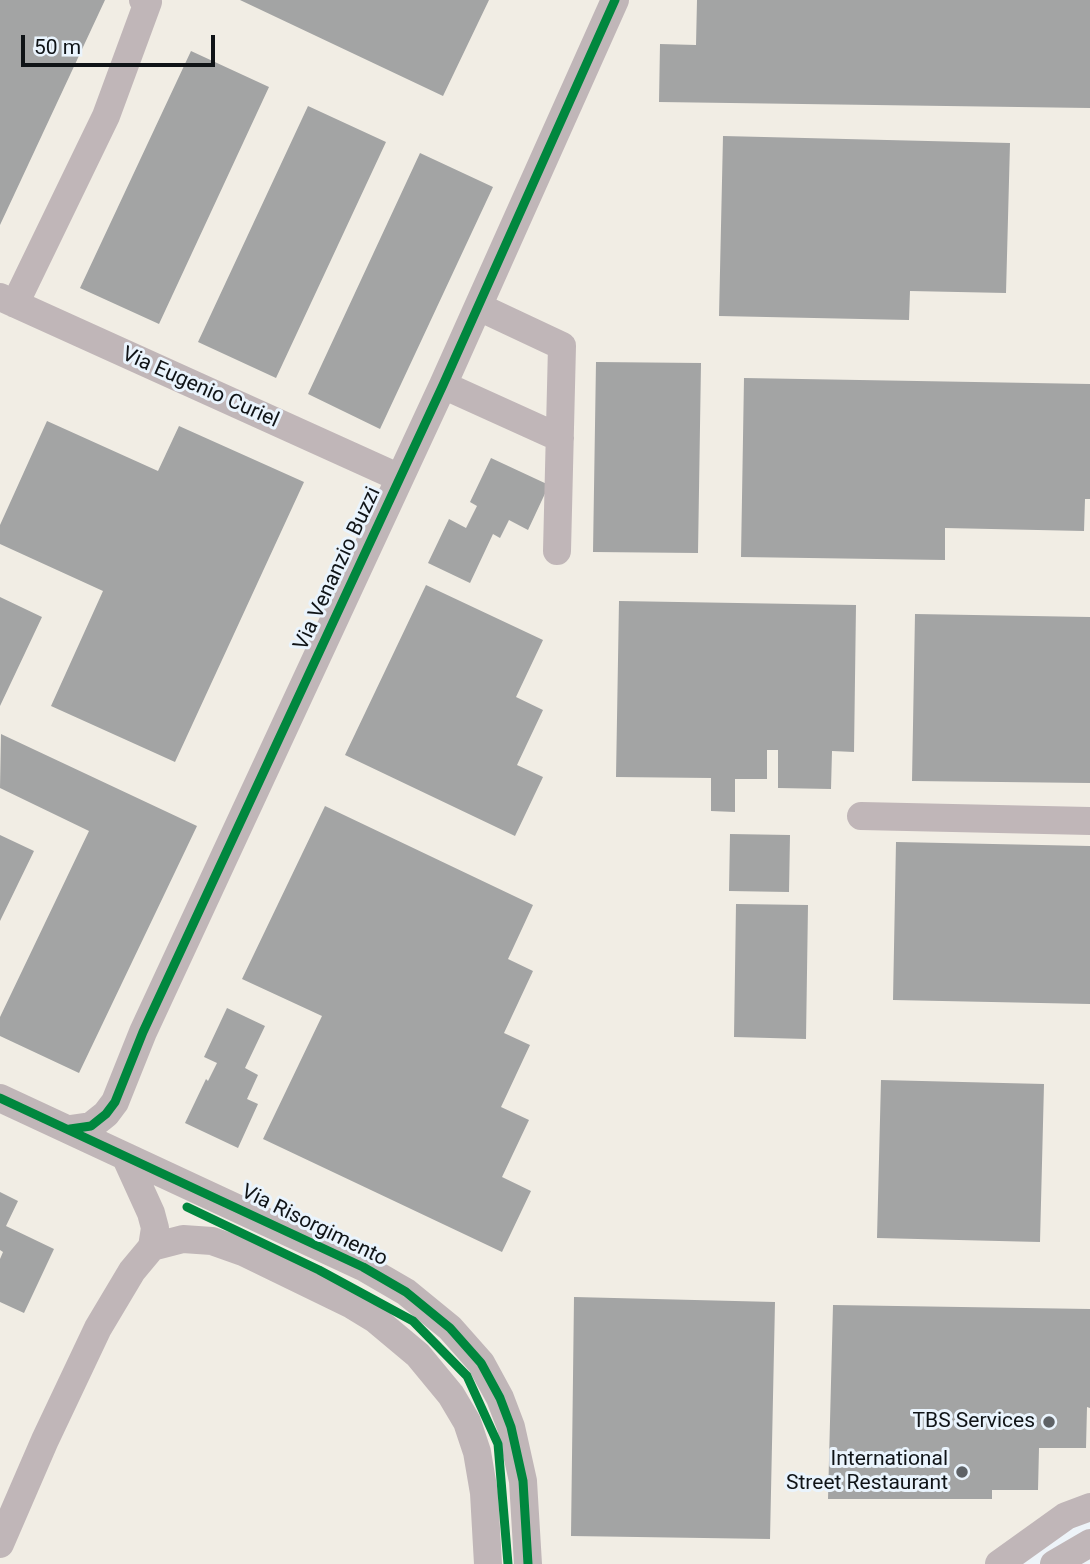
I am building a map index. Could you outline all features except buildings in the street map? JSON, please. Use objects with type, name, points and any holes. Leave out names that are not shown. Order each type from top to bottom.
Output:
[{"type":"street","points":[[8,301],[106,116],[148,2],[143,0]]},
{"type":"street","name":"Via Venanzio Buzzi","points":[[71,1129],[91,1126],[116,1102],[143,1032],[479,307],[615,0]]},
{"type":"street","name":"Via Eugenio Curiel","points":[[8,301],[400,478]]},
{"type":"street","points":[[479,307],[562,346],[557,551]]},
{"type":"street","points":[[443,385],[559,438]]},
{"type":"street","points":[[861,816],[1090,821]]},
{"type":"street","name":"Via Risorgimento","points":[[0,1098],[363,1267],[406,1293],[450,1328],[481,1363],[512,1427],[523,1480],[529,1563]]},
{"type":"street","points":[[0,1544],[98,1328],[132,1271],[152,1247],[155,1228],[126,1158]]},
{"type":"street","points":[[152,1247],[183,1239],[212,1241],[243,1252],[352,1305],[375,1319],[418,1355],[460,1407],[472,1436],[484,1493],[488,1564]]},
{"type":"street","points":[[999,1564],[1066,1516],[1090,1507]]},
{"type":"shaded area","points":[[0,0],[1090,0],[1090,1505],[1017,1564],[0,1564]]},
{"type":"cycle path","points":[[70,1129],[91,1126],[106,1114],[115,1102],[143,1032],[443,385],[615,0]]},
{"type":"cycle path","points":[[0,1098],[363,1267],[406,1292],[450,1328],[481,1363],[500,1398],[511,1427],[523,1481],[528,1564]]},
{"type":"cycle path","points":[[187,1207],[319,1270],[413,1321],[467,1376],[498,1444],[508,1564]]},
{"type":"place","name":"TBS Services","points":[[1049,1422]]},
{"type":"place","name":"International Street Restaurant","points":[[962,1472]]}]
